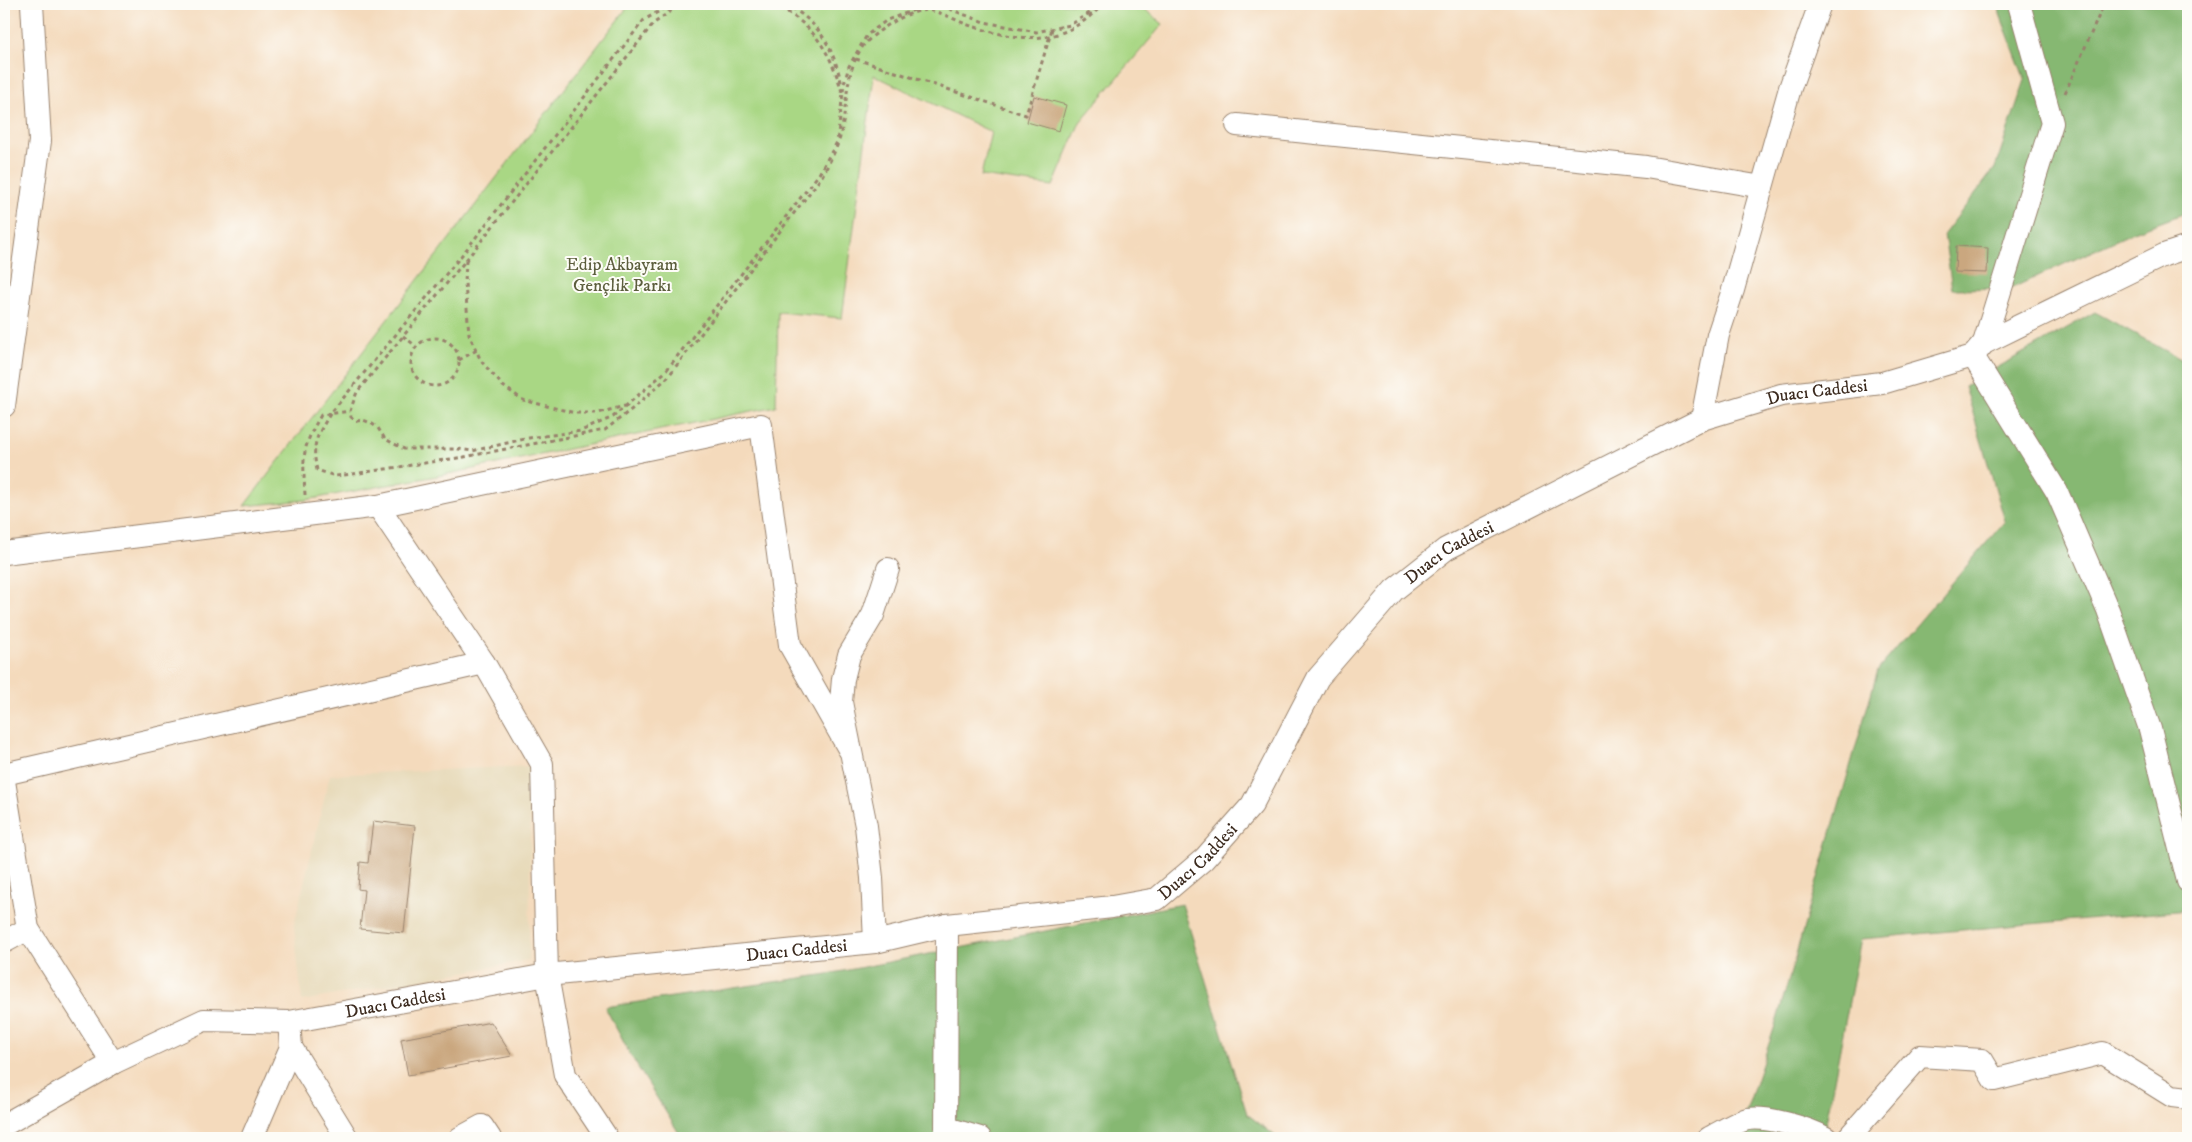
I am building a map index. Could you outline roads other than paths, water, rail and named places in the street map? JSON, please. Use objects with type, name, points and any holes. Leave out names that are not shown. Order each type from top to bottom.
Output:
[{"type":"street","points":[[4,406],[40,141],[32,4]]},
{"type":"street","points":[[1702,419],[1718,335],[1733,290],[1790,88],[1820,4]]},
{"type":"street","points":[[2019,4],[2052,123],[1978,349],[2057,492],[2108,610],[2150,729],[2188,881]]},
{"type":"street","points":[[1237,126],[1646,167],[1762,186]]},
{"type":"street","name":"Duacı Caddesi","points":[[4,1125],[113,1063],[204,1020],[289,1022],[547,975],[875,942],[947,925],[1112,907],[1157,899],[1204,859],[1252,804],[1318,678],[1394,590],[1446,549],[1702,419],[1781,395],[1882,384],[1978,349],[2164,256],[2188,247]]},
{"type":"street","points":[[4,553],[378,506],[761,425],[790,645],[850,749]]},
{"type":"street","points":[[378,506],[484,663],[542,764],[547,975],[566,1075],[607,1138]]},
{"type":"street","points":[[875,942],[872,878],[866,826],[841,702],[843,679],[849,655],[873,615],[888,569]]},
{"type":"street","points":[[4,774],[484,663]]},
{"type":"street","points":[[4,782],[28,929],[113,1063]]},
{"type":"street","points":[[947,925],[947,1133],[980,1138]]},
{"type":"street","points":[[4,942],[28,929]]},
{"type":"street","points":[[289,1022],[291,1047],[347,1138]]},
{"type":"street","points":[[252,1138],[291,1047]]},
{"type":"street","points":[[1848,1138],[1920,1056],[1982,1060],[1994,1080],[2103,1054],[2172,1096],[2188,1098]]},
{"type":"street","points":[[1709,1138],[1747,1119],[1780,1122],[1811,1129],[1826,1138]]},
{"type":"street","points":[[460,1138],[482,1126],[490,1138]]},
{"type":"park label","name":"Edip Akbayram Gençlik Parkı","points":[[622,274]]}]
